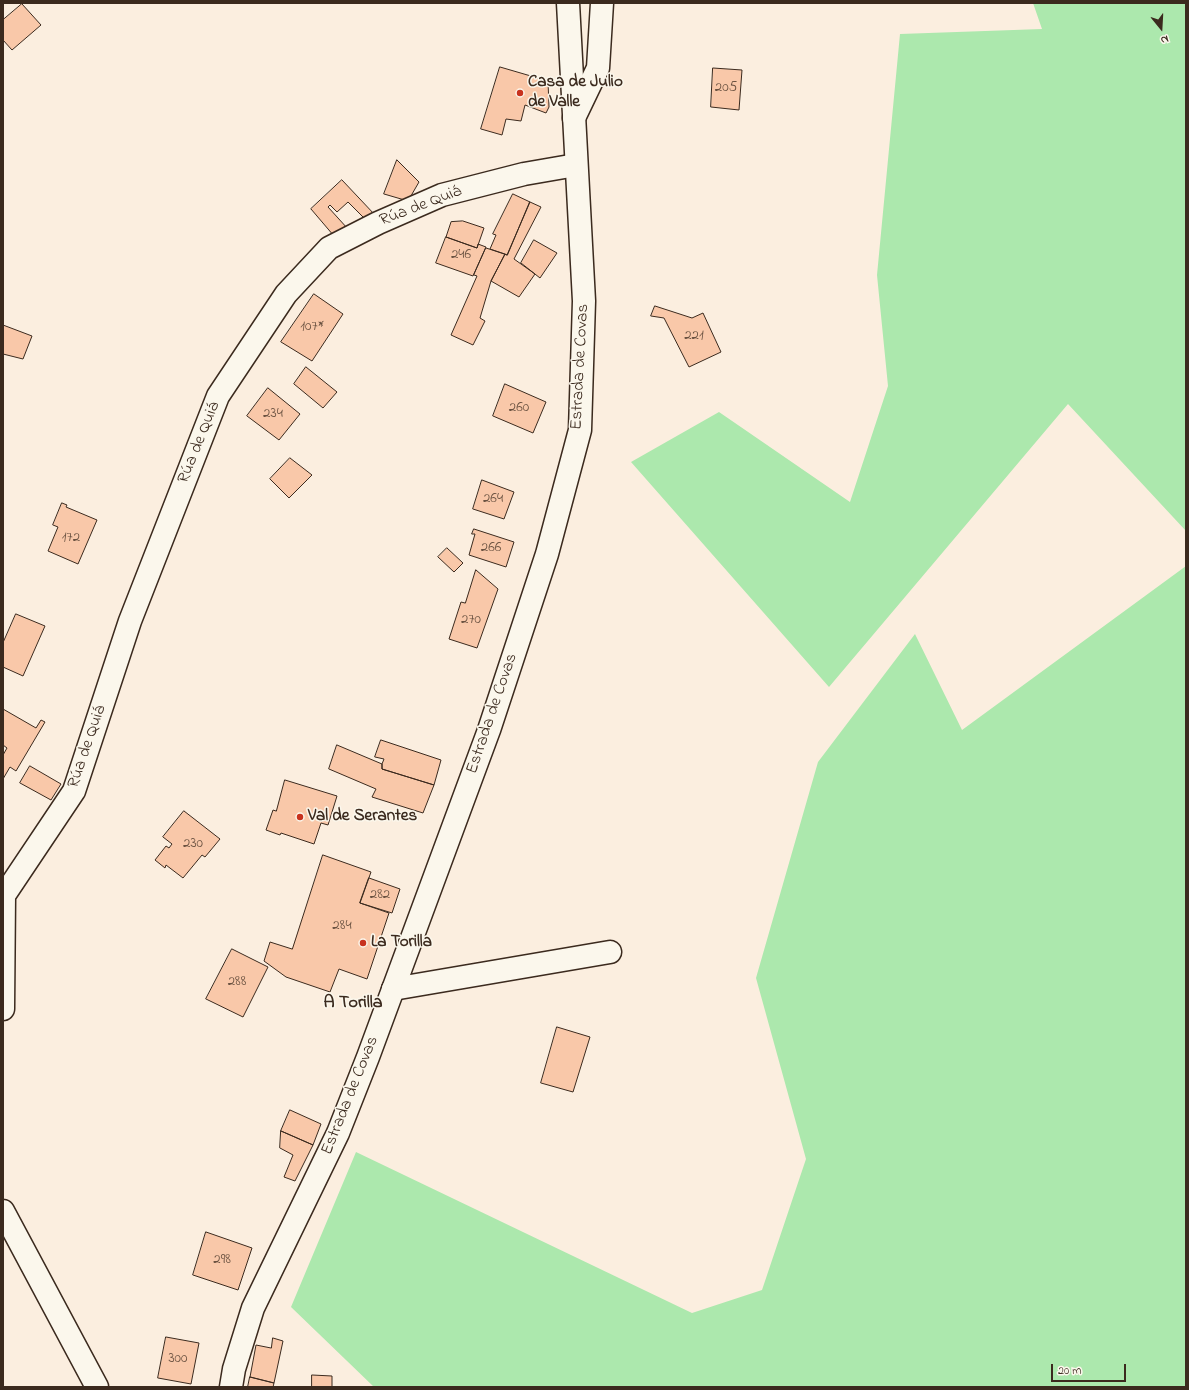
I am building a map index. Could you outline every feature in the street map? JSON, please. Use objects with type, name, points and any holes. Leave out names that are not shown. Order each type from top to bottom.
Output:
[{"type":"street","name":"Estrada de Covas","points":[[231,1387],[234,1369],[253,1308],[338,1133],[368,1057],[489,730],[547,554],[580,430],[584,301],[568,3]]},
{"type":"street","points":[[574,118],[598,68],[602,3]]},
{"type":"street","name":"Rúa de Quiá","points":[[3,897],[74,791],[130,621],[218,396],[286,294],[330,248],[378,223],[442,195],[524,174],[576,165]]},
{"type":"street","points":[[3,897],[3,1009]]},
{"type":"street","points":[[393,989],[610,952]]},
{"type":"street","points":[[3,1211],[97,1387]]},
{"type":"green space","points":[[1033,3],[1186,3],[1186,531],[1068,404],[829,687],[631,462],[719,412],[850,502],[888,386],[877,275],[900,34],[1042,29]]},
{"type":"green space","points":[[1186,566],[1186,1387],[374,1387],[291,1307],[356,1152],[692,1313],[762,1290],[806,1159],[756,978],[818,762],[915,634],[962,730]]},
{"type":"building","points":[[22,4],[41,25],[12,50],[3,40],[3,20]]},
{"type":"building","name":"Casa de Julio de Valle","points":[[500,67],[548,81],[549,107],[546,113],[525,105],[521,121],[506,119],[502,135],[481,129]]},
{"type":"building","points":[[713,68],[742,70],[739,110],[711,107]]},
{"type":"building","points":[[397,160],[419,182],[408,201],[384,194]]},
{"type":"building","points":[[342,180],[375,215],[366,220],[348,202],[337,212],[330,205],[328,207],[348,229],[334,236],[311,209]]},
{"type":"building","points":[[513,194],[530,202],[507,255],[490,249],[496,235],[493,234]]},
{"type":"building","points":[[530,202],[541,207],[514,259],[535,274],[519,297],[491,281],[505,254],[507,255]]},
{"type":"building","points":[[463,221],[484,228],[477,248],[446,237],[451,222]]},
{"type":"building","points":[[446,237],[477,248],[478,244],[486,247],[473,276],[436,263]]},
{"type":"building","points":[[534,240],[557,253],[540,278],[521,263]]},
{"type":"building","points":[[486,248],[505,254],[491,281],[480,318],[485,321],[473,345],[451,335],[477,276],[474,275]]},
{"type":"building","points":[[314,294],[343,314],[312,361],[281,342]]},
{"type":"building","points":[[655,306],[692,318],[703,313],[721,352],[689,367],[664,318],[651,316]]},
{"type":"building","points":[[3,325],[32,336],[23,359],[3,354]]},
{"type":"building","points":[[306,367],[337,392],[323,408],[294,384]]},
{"type":"building","points":[[505,384],[546,402],[533,433],[493,416]]},
{"type":"building","points":[[268,388],[300,414],[279,440],[247,416]]},
{"type":"building","points":[[290,458],[312,475],[289,498],[270,479]]},
{"type":"building","points":[[482,480],[514,492],[504,519],[473,509]]},
{"type":"building","points":[[62,503],[67,505],[66,507],[97,520],[78,564],[48,551],[58,527],[53,525]]},
{"type":"building","points":[[474,529],[514,542],[506,567],[469,555],[475,534],[472,534]]},
{"type":"building","points":[[447,548],[463,563],[454,572],[438,557]]},
{"type":"building","points":[[476,570],[498,589],[477,648],[449,639],[461,602],[465,603]]},
{"type":"building","points":[[16,614],[45,626],[23,676],[3,667],[3,643]]},
{"type":"building","points":[[3,709],[36,728],[41,720],[45,722],[16,771],[10,767],[3,779],[3,755],[7,748],[3,745]]},
{"type":"building","points":[[381,740],[441,760],[434,785],[382,769],[384,759],[375,757]]},
{"type":"building","points":[[337,745],[382,764],[382,769],[434,785],[423,813],[372,797],[376,789],[329,769]]},
{"type":"building","points":[[30,766],[61,784],[51,800],[20,783]]},
{"type":"building","name":"Val de Serantes","points":[[285,780],[337,796],[328,825],[321,823],[314,844],[281,833],[280,835],[266,830],[273,810],[276,811]]},
{"type":"building","points":[[184,811],[220,839],[205,857],[202,855],[183,878],[166,865],[165,868],[155,860],[166,846],[169,848],[172,844],[163,837]]},
{"type":"building","points":[[323,855],[371,872],[360,903],[389,913],[367,979],[339,969],[330,992],[286,977],[264,961],[270,942],[292,949]]},
{"type":"building","points":[[369,878],[400,889],[392,913],[360,903]]},
{"type":"building","points":[[232,949],[268,967],[243,1017],[206,999]]},
{"type":"building","points":[[557,1027],[590,1037],[573,1092],[541,1083]]},
{"type":"building","points":[[290,1110],[321,1124],[313,1145],[281,1131]]},
{"type":"building","points":[[281,1131],[313,1145],[295,1181],[284,1177],[293,1155],[280,1148]]},
{"type":"building","points":[[206,1232],[252,1248],[238,1290],[193,1275]]},
{"type":"building","points":[[166,1337],[199,1343],[191,1384],[158,1378]]},
{"type":"building","points":[[273,1338],[283,1341],[274,1383],[250,1377],[256,1345],[271,1348]]},
{"type":"building","points":[[312,1375],[332,1376],[332,1387],[312,1387]]},
{"type":"building","points":[[250,1377],[274,1383],[273,1387],[248,1387]]},
{"type":"place","name":"Casa de Julio de Valle","points":[[520,93]]},
{"type":"place","name":"Val de Serantes","points":[[300,817]]},
{"type":"place","name":"La Torilla","points":[[363,943]]},
{"type":"district","name":"A Torilla","points":[[353,1004]]}]
